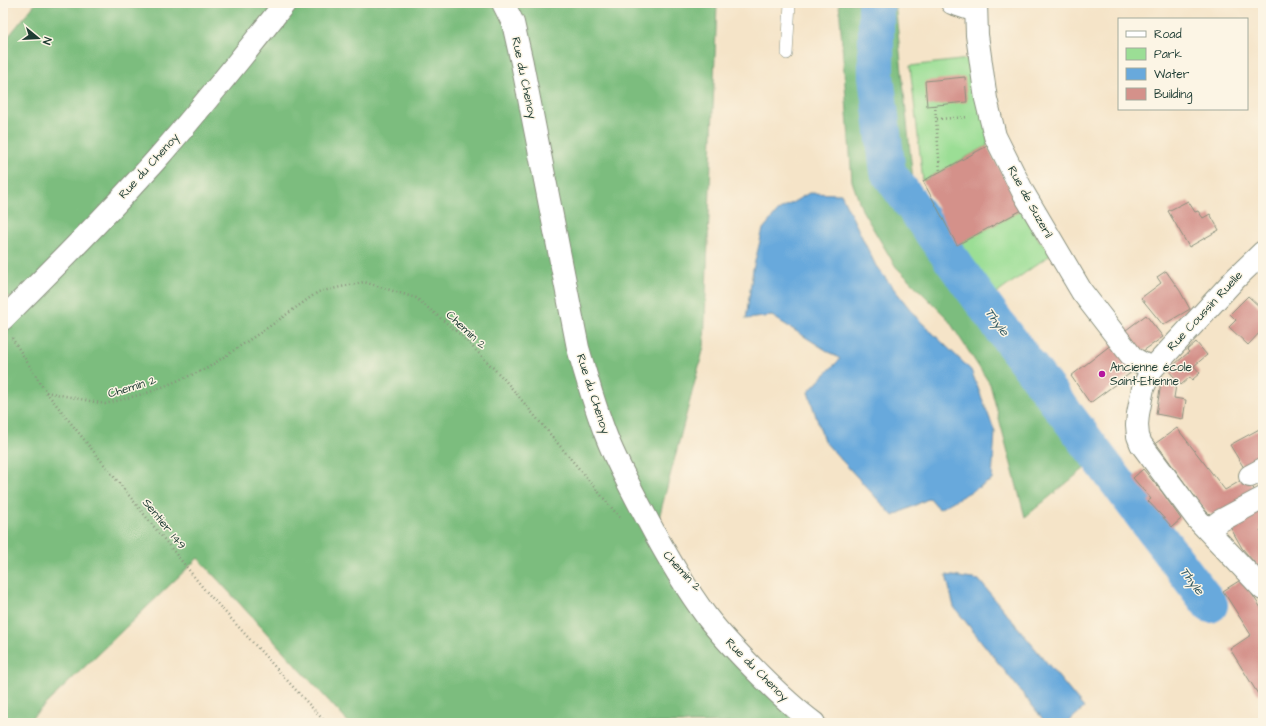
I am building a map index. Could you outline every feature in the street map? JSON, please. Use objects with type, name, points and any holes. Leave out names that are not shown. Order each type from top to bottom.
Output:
[{"type":"street","name":"Rue du Chenoy","points":[[7,328],[96,226],[157,160],[285,3]]},
{"type":"street","name":"Rue du Chenoy","points":[[503,3],[513,23],[522,63],[578,348],[589,388],[607,439],[655,534],[697,604],[753,668],[783,698],[814,723]]},
{"type":"street","points":[[952,3],[976,7]]},
{"type":"street","name":"Rue de Suzeril","points":[[976,7],[977,35],[986,99],[995,136],[1023,192],[1082,292],[1133,358],[1152,369]]},
{"type":"street","name":"Rue Coussin Ruelle","points":[[1263,252],[1236,278],[1152,369],[1143,388],[1137,425],[1138,436],[1141,444],[1197,519],[1263,589]]},
{"type":"street","points":[[1208,530],[1220,521],[1263,498]]},
{"type":"lane","points":[[787,54],[790,3]]},
{"type":"path","points":[[935,105],[940,171]]},
{"type":"path","points":[[937,119],[971,117]]},
{"type":"path","name":"Chemin 2","points":[[46,392],[105,404],[150,392],[206,370],[318,292],[364,282],[416,298],[461,335],[504,379],[622,520]]},
{"type":"path","name":"Sentier 149","points":[[7,328],[46,392],[204,589],[326,723]]},
{"type":"green space","points":[[36,3],[717,3],[704,347],[656,529],[727,649],[797,714],[787,723],[349,723],[198,558],[26,723],[3,723],[3,318],[21,298],[3,296],[3,43]]},
{"type":"green space","points":[[839,3],[895,3],[913,181],[962,270],[1107,450],[1025,517],[990,384],[947,318],[896,267],[862,210],[852,181]]},
{"type":"green space","points":[[977,58],[988,141],[987,146],[923,181],[910,66]]},
{"type":"green space","points":[[1022,210],[1039,240],[1046,246],[1051,254],[996,294],[957,245]]},
{"type":"water","points":[[809,193],[841,194],[876,266],[917,318],[971,370],[995,432],[992,480],[939,509],[930,498],[893,516],[824,441],[808,392],[840,359],[772,316],[746,319],[753,269],[763,229],[778,211]]},
{"type":"water","points":[[946,575],[979,580],[1084,708],[1067,723],[1046,723],[954,607]]},
{"type":"building","points":[[965,77],[967,102],[927,106],[925,81]]},
{"type":"building","points":[[987,146],[1022,210],[957,245],[923,181]]},
{"type":"building","points":[[1188,201],[1195,212],[1198,211],[1203,218],[1210,214],[1219,230],[1189,247],[1168,211]]},
{"type":"building","points":[[1166,271],[1190,309],[1163,325],[1141,298],[1161,283],[1157,277]]},
{"type":"building","points":[[1248,296],[1263,310],[1263,329],[1248,345],[1229,327],[1236,320],[1230,314]]},
{"type":"building","points":[[1146,315],[1163,337],[1143,351],[1136,351],[1122,333]]},
{"type":"building","points":[[1196,342],[1207,355],[1194,366],[1200,373],[1192,380],[1190,377],[1181,385],[1168,370],[1189,352],[1187,350]]},
{"type":"building","name":"Ancienne école Saint-Etienne","points":[[1112,344],[1132,372],[1090,403],[1071,376]]},
{"type":"building","points":[[1161,383],[1176,385],[1174,398],[1186,400],[1183,419],[1156,414]]},
{"type":"building","points":[[1263,427],[1263,457],[1244,468],[1230,445]]},
{"type":"building","points":[[1177,428],[1225,490],[1247,477],[1256,493],[1214,515],[1208,513],[1156,443]]},
{"type":"building","points":[[1143,469],[1162,492],[1181,519],[1172,527],[1148,501],[1151,499],[1133,478]]},
{"type":"building","points":[[1263,508],[1263,529],[1260,530],[1263,534],[1263,573],[1242,548],[1229,525]]},
{"type":"building","points":[[1242,579],[1263,611],[1263,700],[1260,693],[1258,694],[1230,649],[1251,635],[1223,591]]},
{"type":"waterway","name":"Thyle","points":[[876,3],[876,76],[888,172],[998,324],[1210,605]]},
{"type":"place","name":"Ancienne école Saint-Etienne","points":[[1102,374]]}]
